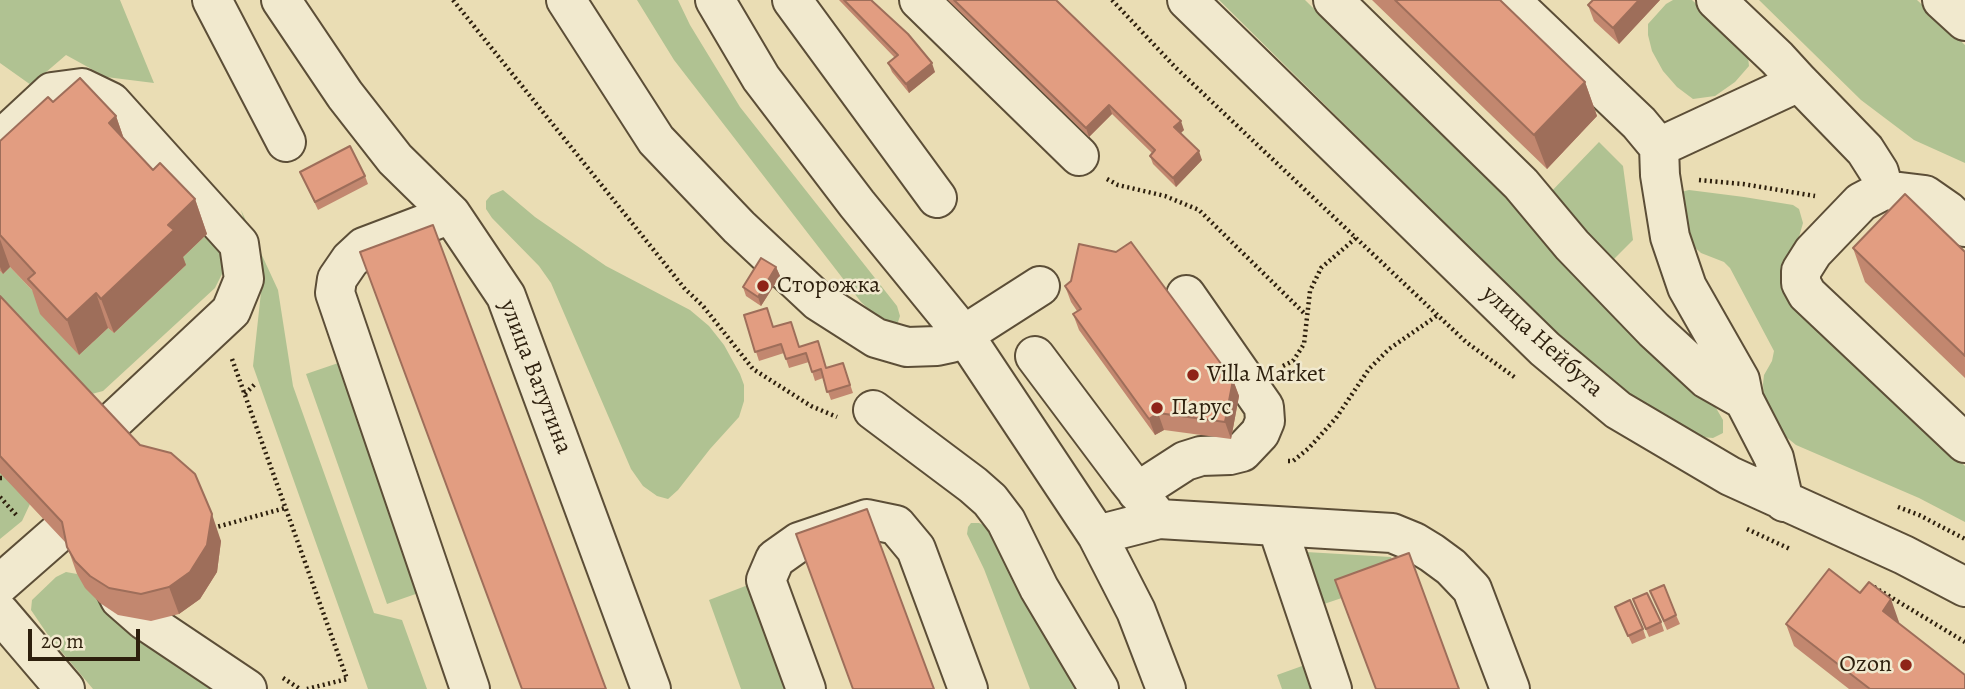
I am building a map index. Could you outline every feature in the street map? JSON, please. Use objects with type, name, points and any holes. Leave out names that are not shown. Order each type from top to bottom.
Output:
[{"type":"street","points":[[212,0],[286,142]]},
{"type":"street","name":"улица Ватутина","points":[[281,0],[345,95],[395,159],[451,214],[506,296],[651,689]]},
{"type":"street","points":[[566,0],[656,140],[739,227],[818,301],[876,338],[907,346],[951,343],[1040,286]]},
{"type":"street","points":[[715,0],[761,78],[857,204],[964,335],[1097,535],[1136,611],[1166,689]]},
{"type":"street","points":[[792,0],[937,198]]},
{"type":"street","points":[[919,0],[1079,156]]},
{"type":"street","name":"улица Нейбута","points":[[1187,0],[1545,349],[1618,410],[1730,476],[1904,555],[1965,587]]},
{"type":"street","points":[[1333,0],[1521,184],[1572,246],[1654,330],[1707,379],[1744,400]]},
{"type":"street","points":[[1510,0],[1639,123],[1659,146],[1660,175],[1670,237],[1687,287],[1740,380],[1744,400],[1774,458],[1784,502]]},
{"type":"street","points":[[1716,0],[1777,58],[1865,150],[1879,172],[1884,190]]},
{"type":"street","points":[[1942,0],[1965,21]]},
{"type":"street","points":[[1659,146],[1799,82]]},
{"type":"street","points":[[9,117],[52,92],[82,88],[111,102],[239,244],[244,279],[231,312],[76,432],[96,496]]},
{"type":"street","points":[[1965,227],[1925,195],[1884,190],[1861,202],[1813,252],[1801,271],[1801,283],[1807,294],[1965,443]]},
{"type":"street","points":[[451,214],[364,247],[350,260],[337,279],[335,293],[470,689]]},
{"type":"street","points":[[1097,535],[1148,505],[1185,461],[1201,456],[1242,452],[1260,433],[1265,421],[1264,407],[1186,295]]},
{"type":"street","points":[[1035,356],[1148,505],[1277,526],[1392,533],[1432,553],[1451,567],[1472,589],[1510,689]]},
{"type":"street","points":[[878,413],[990,499],[1006,521],[1039,588],[1099,689]]},
{"type":"street","points":[[806,689],[766,580],[775,559],[799,542],[866,519],[895,525],[916,549],[968,689]]},
{"type":"street","points":[[1277,526],[1332,689]]},
{"type":"street","points":[[0,584],[57,534]]},
{"type":"street","points":[[104,548],[108,574],[120,599],[144,620],[263,682]]},
{"type":"street","points":[[0,613],[65,689]]},
{"type":"path","points":[[453,0],[685,289],[703,306],[753,369],[811,406],[839,418],[862,420],[878,413]]},
{"type":"path","points":[[1079,156],[1095,173],[1118,186],[1165,196],[1199,210],[1306,315]]},
{"type":"path","points":[[1743,184],[1802,194]]},
{"type":"path","points":[[1245,379],[1293,361],[1304,344],[1310,290],[1321,268],[1356,238]]},
{"type":"path","points":[[1242,452],[1270,461],[1293,461],[1309,448],[1336,418],[1369,369],[1382,355],[1438,315]]},
{"type":"path","points":[[219,322],[347,679],[307,689]]},
{"type":"path","points":[[245,394],[255,384]]},
{"type":"path","points":[[0,478],[5,478],[15,468]]},
{"type":"path","points":[[204,531],[285,508]]},
{"type":"path","points":[[1871,585],[1965,642]]},
{"type":"path","points":[[263,682],[300,689]]},
{"type":"green space","points":[[0,0],[120,0],[154,83],[106,77],[66,55],[31,85],[0,63]]},
{"type":"green space","points":[[637,0],[678,0],[690,25],[740,107],[897,306],[900,316],[893,326],[877,317],[861,302],[674,60]]},
{"type":"green space","points":[[1219,0],[1305,0],[1506,197],[1559,261],[1640,344],[1716,408],[1723,420],[1723,433],[1713,438],[1689,432],[1632,395],[1560,337]]},
{"type":"green space","points":[[1673,0],[1692,0],[1743,47],[1748,57],[1749,66],[1735,82],[1715,96],[1693,99],[1677,87],[1663,71],[1652,51],[1648,24]]},
{"type":"green space","points":[[1759,0],[1917,0],[1965,45],[1965,163],[1914,140],[1861,100]]},
{"type":"green space","points":[[65,107],[222,246],[225,268],[215,288],[103,391],[88,395],[0,313],[0,271],[3,274],[10,267],[48,307],[79,355],[108,328],[114,333],[186,265],[181,259],[207,234]]},
{"type":"green space","points":[[1599,142],[1623,166],[1633,240],[1613,260],[1547,196]]},
{"type":"green space","points":[[503,190],[535,217],[606,266],[690,310],[709,326],[724,345],[740,374],[744,385],[744,401],[739,417],[668,499],[657,496],[643,486],[631,469],[551,283],[539,266],[486,209],[486,201],[491,195]]},
{"type":"green space","points":[[1689,190],[1793,205],[1799,209],[1803,223],[1787,259],[1797,301],[1965,466],[1965,522],[1919,498],[1796,445],[1785,436],[1772,419],[1764,401],[1764,375],[1774,351],[1730,268],[1724,262],[1701,253],[1692,245],[1678,197],[1681,192]]},
{"type":"green space","points":[[241,210],[278,290],[293,386],[374,613],[402,620],[427,689],[368,689],[253,366],[262,283]]},
{"type":"green space","points":[[350,359],[430,589],[387,604],[306,374]]},
{"type":"green space","points":[[0,438],[72,549],[30,504],[22,521],[0,539]]},
{"type":"green space","points":[[971,523],[988,527],[1077,689],[1030,689],[984,569],[967,534]]},
{"type":"green space","points":[[1306,552],[1391,557],[1398,579],[1324,604]]},
{"type":"green space","points":[[66,572],[77,574],[110,615],[134,637],[211,689],[93,689],[50,638],[31,610],[32,600],[56,577]]},
{"type":"green space","points":[[748,585],[788,689],[741,689],[709,600]]},
{"type":"green space","points":[[1316,661],[1325,689],[1282,689],[1277,675]]},
{"type":"building","points":[[844,0],[871,0],[908,34],[932,63],[906,84],[888,63],[898,55]]},
{"type":"building","points":[[954,0],[1056,0],[1181,121],[1174,127],[1199,151],[1173,178],[1150,156],[1155,150],[1109,105],[1086,128]]},
{"type":"building","points":[[1395,0],[1500,0],[1585,82],[1534,135]]},
{"type":"building","points":[[1593,0],[1639,0],[1613,28],[1588,5]]},
{"type":"building","points":[[80,78],[116,116],[109,123],[153,170],[160,163],[195,199],[168,225],[174,230],[101,299],[96,293],[67,320],[28,279],[35,273],[0,235],[0,141],[48,97],[53,102]]},
{"type":"building","points":[[350,146],[365,176],[315,202],[300,172]]},
{"type":"building","points":[[1905,194],[1965,252],[1965,356],[1853,248]]},
{"type":"building","points":[[433,225],[606,689],[522,689],[360,252]]},
{"type":"building","points":[[1131,242],[1233,380],[1225,422],[1158,413],[1149,419],[1073,314],[1081,309],[1065,286],[1071,281],[1079,244],[1116,252]]},
{"type":"building","points":[[761,258],[776,267],[758,297],[743,287]]},
{"type":"building","points":[[0,296],[140,445],[171,453],[195,474],[212,514],[207,545],[190,572],[169,587],[141,594],[109,588],[90,576],[75,561],[67,547],[62,522],[0,456]]},
{"type":"building","points":[[767,308],[773,327],[791,322],[799,347],[818,341],[826,368],[843,363],[850,385],[827,392],[821,369],[812,372],[806,353],[786,359],[781,344],[755,352],[744,315]]},
{"type":"building","points":[[867,509],[934,689],[853,689],[796,534]]},
{"type":"building","points":[[1409,553],[1459,689],[1376,689],[1335,580]]},
{"type":"building","points":[[1829,569],[1860,593],[1869,582],[1891,599],[1883,611],[1965,675],[1965,689],[1870,689],[1786,624]]},
{"type":"building","points":[[1664,585],[1676,615],[1664,621],[1650,591]]},
{"type":"building","points":[[1647,593],[1661,622],[1646,629],[1633,599]]},
{"type":"building","points":[[1630,600],[1643,629],[1628,636],[1615,607]]},
{"type":"place","name":"Сторожка","points":[[763,286]]},
{"type":"place","name":"Villa Market","points":[[1193,375]]},
{"type":"place","name":"Парус","points":[[1157,408]]},
{"type":"place","name":"Ozon","points":[[1906,665]]}]
